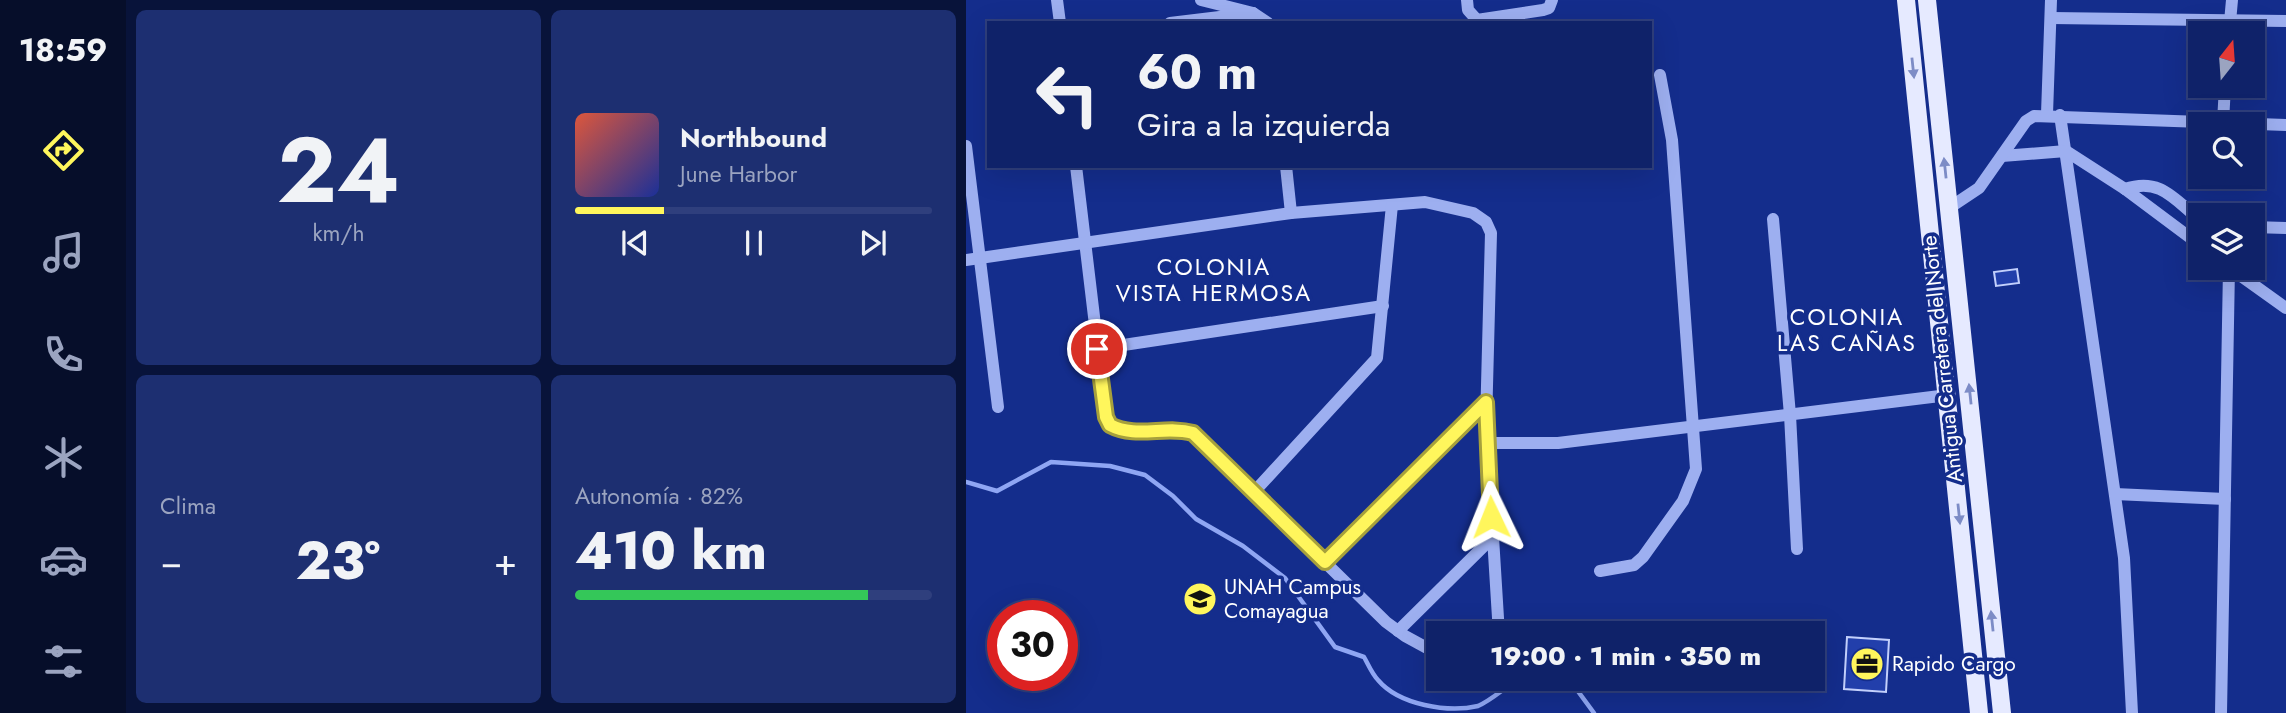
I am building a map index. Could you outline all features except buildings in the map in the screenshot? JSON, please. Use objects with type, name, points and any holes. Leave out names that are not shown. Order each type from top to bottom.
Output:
[{"type":"main road","name":"Antigua Carretera del Norte","points":[[1906,0],[1979,713]]},
{"type":"main road","name":"Antigua Carretera del Norte","points":[[1927,0],[2001,713]]},
{"type":"street","points":[[1057,0],[1060,21]]},
{"type":"street","points":[[1201,0],[1253,13],[1265,21]]},
{"type":"street","points":[[1467,0],[1468,9],[1477,20],[1543,10],[1549,8],[1552,0]]},
{"type":"street","points":[[2052,0],[2054,115],[2066,151],[2124,558],[2132,713]]},
{"type":"street","points":[[2230,21],[2232,0]]},
{"type":"street","points":[[1187,21],[1253,13]]},
{"type":"street","points":[[2051,18],[2188,25]]},
{"type":"street","points":[[2265,23],[2286,21]]},
{"type":"street","points":[[1600,571],[1634,565],[1683,501],[1696,469],[1672,140],[1660,75]]},
{"type":"street","points":[[1652,105],[1666,107]]},
{"type":"street","points":[[1949,208],[1971,196],[2026,121],[2054,115],[2188,121]]},
{"type":"street","points":[[2265,124],[2286,125]]},
{"type":"street","points":[[966,146],[982,257],[998,407]]},
{"type":"street","points":[[2002,156],[2066,151],[2125,189],[2188,236]]},
{"type":"street","points":[[1076,168],[1097,349],[1106,417],[1110,425],[1128,432],[1182,430],[1193,433],[1398,631],[1426,647]]},
{"type":"street","points":[[1286,168],[1291,213]]},
{"type":"street","points":[[2125,189],[2140,184],[2157,186],[2188,211]]},
{"type":"street","points":[[966,260],[1291,213],[1425,202],[1473,213],[1486,222],[1491,233],[1486,402],[1491,539],[1498,621]]},
{"type":"street","points":[[1254,492],[1377,358],[1392,205]]},
{"type":"street","points":[[1773,219],[1790,415],[1797,549]]},
{"type":"street","points":[[2265,228],[2286,228]]},
{"type":"street","points":[[2221,713],[2230,280]]},
{"type":"street","points":[[2247,280],[2286,308]]},
{"type":"street","points":[[1097,349],[1383,306]]},
{"type":"street","points":[[1488,443],[1558,443],[1948,396]]},
{"type":"street","points":[[1325,562],[1486,402]]},
{"type":"street","points":[[2115,494],[2225,499]]},
{"type":"street","points":[[1398,631],[1491,539]]},
{"type":"waterway","points":[[966,482],[997,491],[1051,462],[1110,466],[1145,475],[1173,496],[1196,519],[1243,546],[1285,578],[1335,647],[1364,657],[1376,678],[1398,696],[1425,705],[1466,708],[1478,706],[1501,691]]},
{"type":"waterway","points":[[1578,691],[1594,713]]},
{"type":"place","name":"UNAH Campus Comayagua","points":[[1200,599]]},
{"type":"place","name":"Rapido Cargo","points":[[1867,664]]},
{"type":"district","name":"COLONIA VISTA HERMOSA","points":[[1214,280]]},
{"type":"district","name":"COLONIA LAS CAÑAS","points":[[1847,330]]},
{"type":"route","points":[[1097,349],[1106,417],[1110,425],[1128,432],[1182,430],[1193,433],[1325,562],[1486,402],[1491,517]]}]
